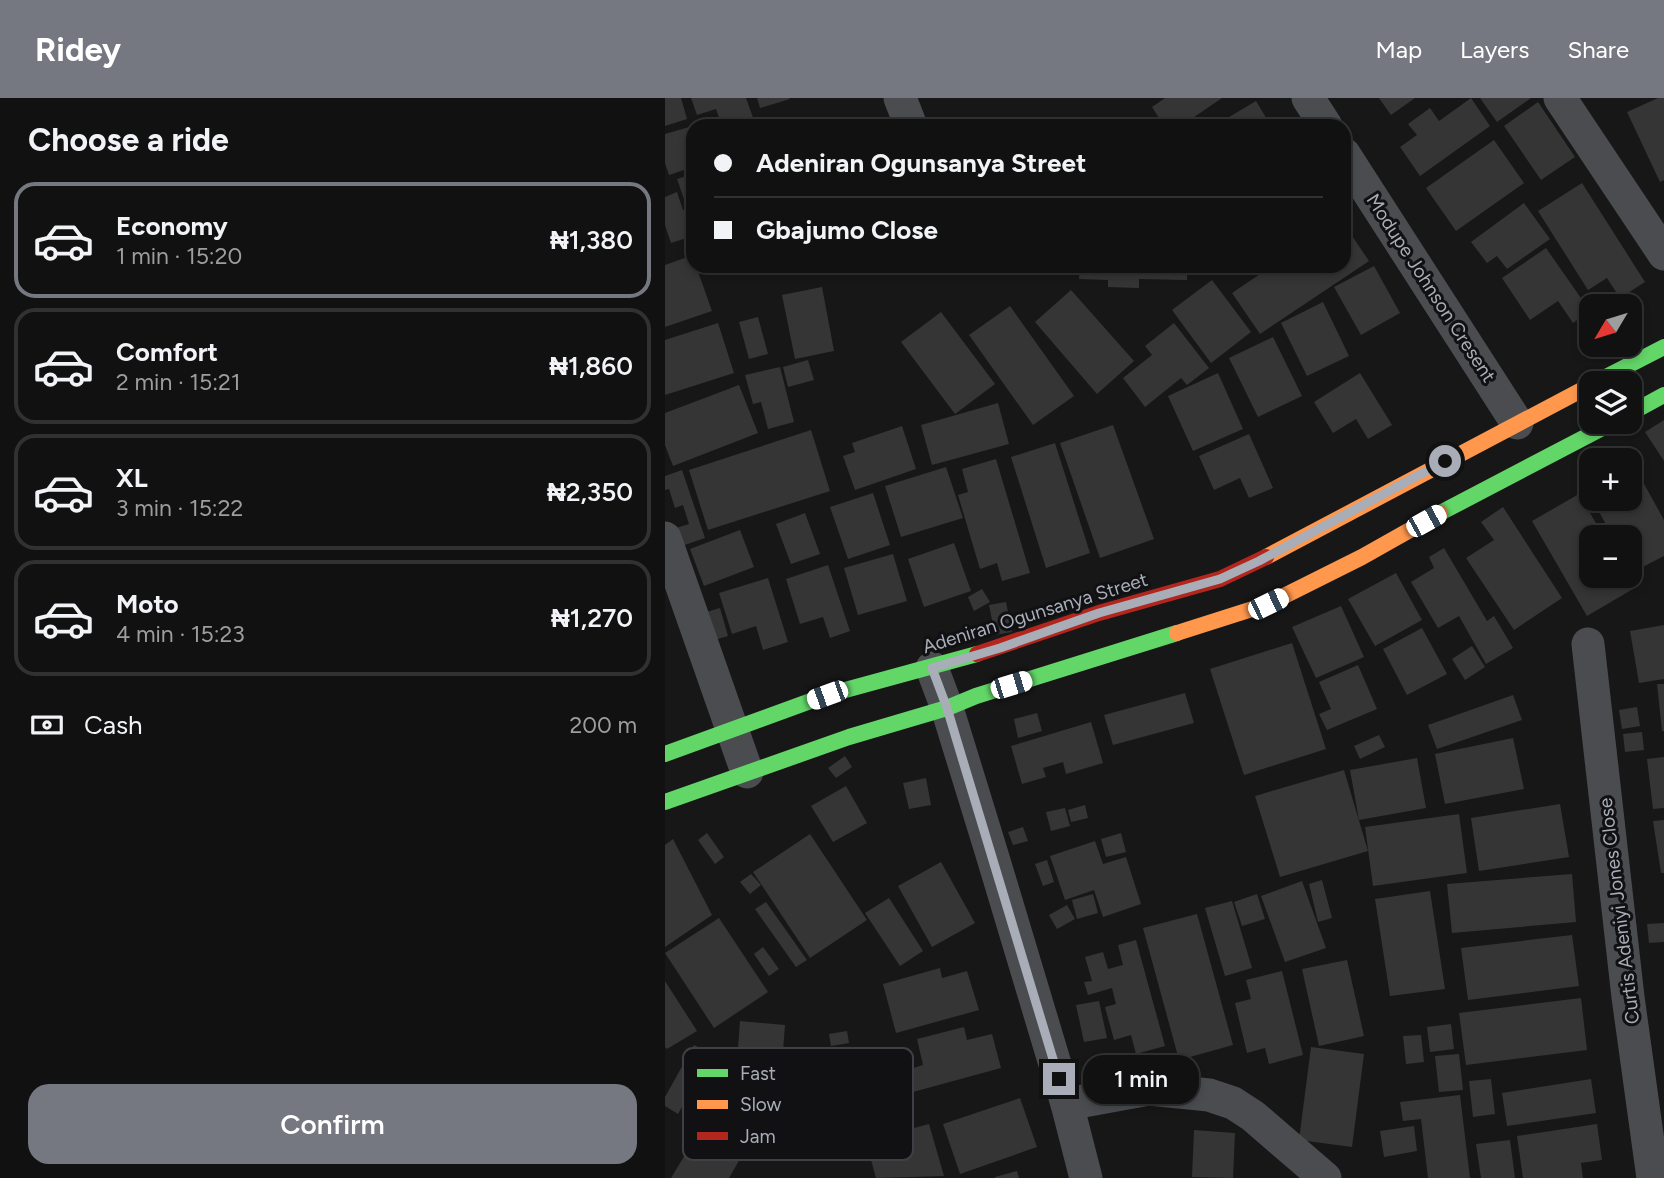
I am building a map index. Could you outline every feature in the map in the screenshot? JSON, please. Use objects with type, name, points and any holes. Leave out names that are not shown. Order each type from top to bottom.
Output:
[{"type":"main road","name":"Adeniran Ogunsanya Street","points":[[1617,371],[1664,347]]},
{"type":"main road","name":"Adeniran Ogunsanya Street","points":[[665,754],[827,695],[1000,648],[1099,613],[1220,579],[1259,561],[1579,391]]},
{"type":"main road","points":[[1642,407],[1664,396]]},
{"type":"main road","points":[[665,802],[849,737],[1268,604],[1362,557],[1469,497],[1591,434]]},
{"type":"street","points":[[900,98],[908,119]]},
{"type":"street","points":[[1308,98],[1322,119]]},
{"type":"street","points":[[1560,98],[1664,254]]},
{"type":"street","name":"Modupe Johnson Cresent","points":[[1351,165],[1517,423]]},
{"type":"street","points":[[665,538],[747,772]]},
{"type":"street","name":"Curtis Adeniyi Jones Close","points":[[1588,644],[1628,997],[1653,1178]]},
{"type":"street","points":[[932,668],[947,708],[1086,1178]]},
{"type":"street","points":[[1066,1104],[1149,1089],[1209,1095],[1233,1103],[1253,1116],[1325,1178]]},
{"type":"building","points":[[665,98],[681,98],[687,119],[665,126]]},
{"type":"building","points":[[691,98],[746,98],[754,119],[720,119],[716,109],[697,115]]},
{"type":"building","points":[[757,98],[789,98],[790,99],[760,108]]},
{"type":"building","points":[[1165,98],[1222,98],[1191,119],[1160,119],[1152,107]]},
{"type":"building","points":[[1379,98],[1415,98],[1391,115]]},
{"type":"building","points":[[1471,98],[1490,126],[1420,176],[1400,147],[1417,135],[1408,124],[1430,108],[1439,121]]},
{"type":"building","points":[[1480,98],[1531,98],[1497,122]]},
{"type":"building","points":[[1658,98],[1664,98],[1664,180],[1660,182],[1627,112]]},
{"type":"building","points":[[1256,101],[1267,119],[1226,119]]},
{"type":"building","points":[[1538,102],[1575,157],[1541,180],[1504,126]]},
{"type":"building","points":[[686,128],[686,169],[669,175],[665,163],[665,134]]},
{"type":"building","points":[[1494,140],[1524,183],[1456,231],[1426,188]]},
{"type":"building","points":[[686,176],[686,205],[677,179]]},
{"type":"building","points":[[1582,183],[1645,282],[1626,294],[1617,294],[1607,278],[1588,290],[1538,211]]},
{"type":"building","points":[[677,192],[683,210],[686,209],[686,238],[671,243],[665,225],[665,197]]},
{"type":"building","points":[[1524,203],[1550,239],[1507,269],[1497,256],[1487,263],[1471,242]]},
{"type":"building","points":[[1351,234],[1369,261],[1260,334],[1232,293],[1262,273],[1351,273]]},
{"type":"building","points":[[1546,248],[1579,295],[1579,319],[1573,323],[1558,301],[1530,320],[1502,278]]},
{"type":"building","points":[[686,258],[686,273],[698,273],[712,311],[665,327],[665,265]]},
{"type":"building","points":[[1374,266],[1400,313],[1361,335],[1334,287]]},
{"type":"building","points":[[1079,273],[1187,273],[1187,280],[1139,279],[1139,288],[1108,287],[1108,280],[1079,279]]},
{"type":"building","points":[[1212,280],[1251,332],[1211,363],[1172,310]]},
{"type":"building","points":[[822,287],[834,351],[795,359],[782,295]]},
{"type":"building","points":[[1071,290],[1134,361],[1097,394],[1035,322]]},
{"type":"building","points":[[1323,302],[1349,356],[1307,376],[1281,323]]},
{"type":"building","points":[[1010,306],[1074,396],[1033,425],[969,335]]},
{"type":"building","points":[[941,312],[995,384],[955,414],[901,342]]},
{"type":"building","points":[[758,317],[768,354],[749,359],[739,322]]},
{"type":"building","points":[[718,323],[734,373],[665,395],[665,340]]},
{"type":"building","points":[[1174,323],[1209,368],[1187,385],[1181,378],[1145,407],[1123,378],[1152,355],[1145,346]]},
{"type":"building","points":[[1273,337],[1302,396],[1258,417],[1229,358]]},
{"type":"building","points":[[808,360],[814,380],[788,387],[783,367]]},
{"type":"building","points":[[780,367],[794,422],[768,429],[761,402],[753,404],[745,375]]},
{"type":"building","points":[[1218,373],[1243,429],[1193,451],[1168,396]]},
{"type":"building","points":[[1360,373],[1392,425],[1368,439],[1356,419],[1333,433],[1314,402]]},
{"type":"building","points":[[739,385],[758,433],[673,466],[665,445],[665,413]]},
{"type":"building","points":[[998,403],[1009,444],[932,465],[921,425]]},
{"type":"building","points":[[1664,420],[1664,461],[1645,432]]},
{"type":"building","points":[[1113,425],[1154,539],[1100,558],[1060,443]]},
{"type":"building","points":[[902,426],[916,469],[855,490],[843,456],[855,452],[852,443]]},
{"type":"building","points":[[811,430],[830,491],[708,530],[689,470]]},
{"type":"building","points":[[1249,434],[1273,488],[1249,498],[1240,478],[1214,490],[1199,456]]},
{"type":"building","points":[[1055,443],[1090,553],[1046,568],[1011,457]]},
{"type":"building","points":[[996,459],[1030,573],[1002,581],[997,563],[980,569],[958,495],[968,492],[962,469]]},
{"type":"building","points":[[946,467],[963,518],[901,537],[885,486]]},
{"type":"building","points":[[682,470],[705,538],[679,547],[673,529],[689,524],[683,505],[675,508],[669,489],[665,490],[665,476]]},
{"type":"building","points":[[1642,480],[1664,520],[1664,556],[1642,567],[1642,525],[1606,525],[1599,511],[1642,511]]},
{"type":"building","points":[[873,493],[890,545],[848,559],[830,507]]},
{"type":"building","points":[[1579,494],[1579,511],[1589,511],[1597,525],[1579,525],[1579,588],[1633,589],[1587,616],[1532,521]]},
{"type":"building","points":[[1503,507],[1562,598],[1514,630],[1466,558],[1494,540],[1481,522]]},
{"type":"building","points":[[805,513],[820,554],[791,564],[776,524]]},
{"type":"building","points":[[740,530],[754,567],[704,586],[690,549]]},
{"type":"building","points":[[954,543],[971,591],[924,607],[908,559]]},
{"type":"building","points":[[1444,548],[1487,621],[1494,616],[1513,648],[1486,664],[1459,616],[1438,628],[1411,582],[1434,568],[1429,557]]},
{"type":"building","points":[[893,554],[907,601],[858,615],[844,568]]},
{"type":"building","points":[[828,565],[850,631],[830,638],[823,617],[800,624],[786,579]]},
{"type":"building","points":[[1396,573],[1422,620],[1375,646],[1348,599]]},
{"type":"building","points":[[768,578],[788,642],[763,650],[756,626],[732,634],[719,593]]},
{"type":"building","points":[[982,589],[990,602],[974,611],[968,597]]},
{"type":"building","points":[[1006,602],[1012,632],[995,635],[989,605]]},
{"type":"building","points":[[1341,606],[1364,657],[1316,678],[1292,627]]},
{"type":"building","points":[[720,608],[728,636],[711,641],[703,613]]},
{"type":"building","points":[[1664,625],[1664,679],[1639,683],[1630,631]]},
{"type":"building","points":[[1422,628],[1447,674],[1407,695],[1383,649]]},
{"type":"building","points":[[1292,643],[1326,749],[1244,775],[1210,669]]},
{"type":"building","points":[[1472,646],[1485,667],[1465,680],[1452,659]]},
{"type":"building","points":[[1358,665],[1377,709],[1327,730],[1319,714],[1331,709],[1319,682]]},
{"type":"building","points":[[1657,684],[1664,684],[1664,731],[1662,731]]},
{"type":"building","points":[[1185,693],[1194,723],[1113,745],[1104,715]]},
{"type":"building","points":[[1513,695],[1522,720],[1437,749],[1428,725]]},
{"type":"building","points":[[1637,707],[1640,726],[1622,729],[1619,710]]},
{"type":"building","points":[[1037,713],[1042,731],[1018,738],[1014,719]]},
{"type":"building","points":[[1091,722],[1103,763],[1066,774],[1063,762],[1043,768],[1046,777],[1022,784],[1011,746]]},
{"type":"building","points":[[1642,732],[1644,750],[1625,752],[1623,734]]},
{"type":"building","points":[[1379,735],[1385,747],[1360,759],[1354,746]]},
{"type":"building","points":[[1513,738],[1524,789],[1445,804],[1435,754]]},
{"type":"building","points":[[845,756],[852,767],[836,778],[828,768]]},
{"type":"building","points":[[1664,757],[1664,808],[1653,809],[1647,759]]},
{"type":"building","points":[[1417,758],[1426,808],[1359,820],[1350,770]]},
{"type":"building","points":[[1344,770],[1368,851],[1280,877],[1255,796]]},
{"type":"building","points":[[926,778],[931,805],[909,809],[903,783]]},
{"type":"building","points":[[846,786],[867,823],[833,842],[811,806]]},
{"type":"building","points":[[1560,804],[1569,857],[1479,871],[1471,818]]},
{"type":"building","points":[[1085,805],[1088,818],[1071,822],[1068,810]]},
{"type":"building","points":[[1065,808],[1070,826],[1051,831],[1046,812]]},
{"type":"building","points":[[1459,814],[1467,873],[1373,886],[1365,827]]},
{"type":"building","points":[[1664,820],[1664,873],[1661,873],[1653,821]]},
{"type":"building","points":[[1023,827],[1028,841],[1013,845],[1008,832]]},
{"type":"building","points":[[707,833],[724,857],[715,864],[698,840]]},
{"type":"building","points":[[1121,833],[1126,852],[1106,857],[1101,839]]},
{"type":"building","points":[[810,834],[867,920],[810,958],[753,872]]},
{"type":"building","points":[[673,839],[712,915],[665,947],[665,845]]},
{"type":"building","points":[[1095,841],[1103,864],[1126,857],[1141,904],[1103,917],[1094,890],[1065,900],[1050,856]]},
{"type":"building","points":[[1047,860],[1054,882],[1043,886],[1035,864]]},
{"type":"building","points":[[941,862],[975,923],[932,947],[898,886]]},
{"type":"building","points":[[751,874],[761,885],[750,894],[740,882]]},
{"type":"building","points":[[1572,874],[1576,922],[1452,933],[1447,884]]},
{"type":"building","points":[[1322,880],[1332,918],[1318,922],[1309,884]]},
{"type":"building","points":[[1302,881],[1326,948],[1285,962],[1261,896]]},
{"type":"building","points":[[1430,891],[1445,989],[1390,996],[1375,899]]},
{"type":"building","points":[[1093,894],[1098,913],[1077,919],[1072,900]]},
{"type":"building","points":[[1257,894],[1265,919],[1242,926],[1234,902]]},
{"type":"building","points":[[889,898],[923,951],[900,966],[865,913]]},
{"type":"building","points":[[1232,901],[1252,968],[1225,976],[1205,908]]},
{"type":"building","points":[[766,902],[807,960],[796,967],[755,909]]},
{"type":"building","points":[[1067,905],[1075,919],[1057,929],[1049,915]]},
{"type":"building","points":[[1197,914],[1233,1045],[1179,1060],[1143,928]]},
{"type":"building","points":[[719,918],[768,992],[714,1028],[665,953]]},
{"type":"building","points":[[1664,923],[1664,942],[1649,943],[1647,924]]},
{"type":"building","points":[[1572,935],[1579,986],[1468,1000],[1461,948]]},
{"type":"building","points":[[1136,940],[1165,1046],[1136,1054],[1131,1035],[1114,1040],[1105,1007],[1116,1004],[1112,988],[1088,995],[1084,982],[1092,981],[1085,957],[1103,952],[1108,969],[1123,965],[1118,945]]},
{"type":"building","points":[[763,947],[779,969],[769,976],[754,954]]},
{"type":"building","points":[[1347,960],[1364,1036],[1319,1046],[1302,969]]},
{"type":"building","points":[[940,968],[942,978],[967,971],[979,1010],[896,1033],[883,984]]},
{"type":"building","points":[[1282,971],[1303,1055],[1269,1064],[1265,1048],[1247,1053],[1235,1003],[1251,999],[1246,980]]},
{"type":"building","points":[[665,981],[697,1031],[667,1049],[665,1047]]},
{"type":"building","points":[[1581,998],[1587,1050],[1466,1065],[1459,1013]]},
{"type":"building","points":[[1099,1001],[1107,1038],[1084,1042],[1076,1005]]},
{"type":"building","points":[[740,1021],[785,1025],[783,1048],[738,1048]]},
{"type":"building","points":[[1451,1024],[1454,1049],[1430,1052],[1427,1027]]},
{"type":"building","points":[[964,1027],[967,1040],[992,1034],[1001,1068],[913,1092],[913,1068],[923,1065],[917,1039]]},
{"type":"building","points":[[847,1031],[849,1043],[831,1046],[829,1034]]},
{"type":"building","points":[[1421,1035],[1424,1062],[1406,1064],[1403,1036]]},
{"type":"building","points":[[1311,1047],[1364,1054],[1352,1147],[1299,1140]]},
{"type":"building","points":[[1459,1054],[1463,1090],[1439,1092],[1435,1056]]},
{"type":"building","points":[[683,1065],[683,1105],[678,1114],[665,1106],[665,1097]]},
{"type":"building","points":[[1491,1079],[1495,1114],[1473,1117],[1469,1081]]},
{"type":"building","points":[[1591,1079],[1596,1113],[1507,1126],[1502,1093]]},
{"type":"building","points":[[1460,1095],[1470,1178],[1428,1178],[1421,1119],[1403,1121],[1400,1102]]},
{"type":"building","points":[[1020,1098],[1037,1147],[960,1174],[943,1124]]},
{"type":"building","points":[[929,1124],[944,1176],[876,1178],[871,1160],[913,1160],[913,1128]]},
{"type":"building","points":[[1597,1124],[1602,1160],[1581,1163],[1583,1178],[1523,1178],[1517,1136]]},
{"type":"building","points":[[1414,1126],[1417,1151],[1384,1157],[1380,1131]]},
{"type":"building","points":[[1194,1130],[1235,1133],[1233,1178],[1192,1177]]},
{"type":"building","points":[[1510,1140],[1515,1178],[1481,1178],[1476,1144]]},
{"type":"building","points":[[683,1158],[739,1160],[729,1178],[671,1178]]},
{"type":"building","points":[[1017,1171],[1019,1178],[995,1178],[995,1177]]},
{"type":"traffic: fast","points":[[1617,371],[1664,347]]},
{"type":"traffic: fast","points":[[1642,407],[1664,395]]},
{"type":"traffic: fast","points":[[1440,513],[1591,434]]},
{"type":"traffic: fast","points":[[665,802],[849,737],[1177,633]]},
{"type":"traffic: fast","points":[[665,754],[827,695],[977,654]]},
{"type":"traffic: slow","points":[[1266,557],[1579,391]]},
{"type":"traffic: slow","points":[[1177,633],[1268,604],[1362,557],[1440,513]]},
{"type":"traffic: jam","points":[[977,654],[1099,613],[1220,579],[1266,557]]},
{"type":"route","points":[[1059,1079],[947,708],[932,668],[972,654],[1000,648],[1099,613],[1220,579],[1259,561],[1445,461]]}]
